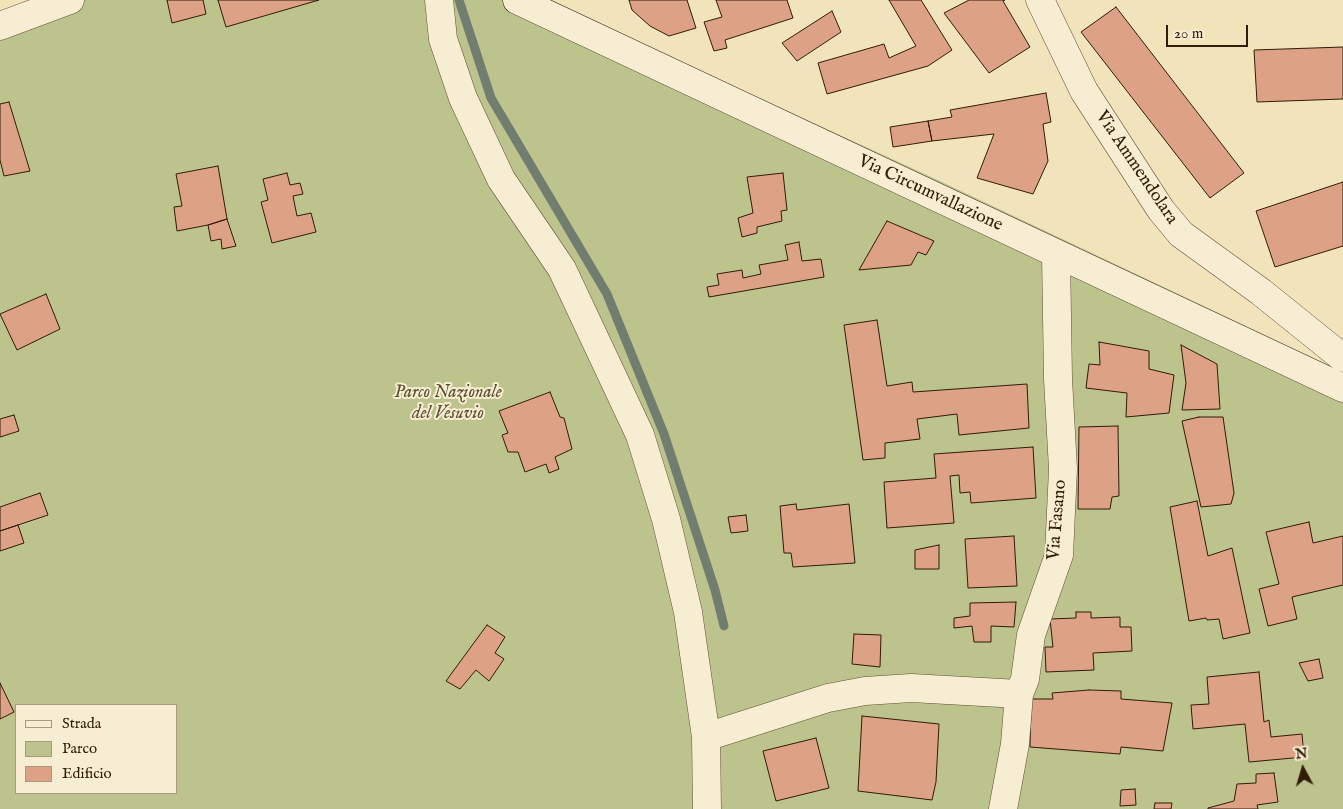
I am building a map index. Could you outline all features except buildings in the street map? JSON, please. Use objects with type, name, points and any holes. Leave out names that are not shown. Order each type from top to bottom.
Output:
[{"type":"street","points":[[0,26],[70,0]]},
{"type":"street","points":[[439,0],[443,40],[462,98],[502,179],[562,269],[640,435],[666,519],[688,612],[706,737],[707,809]]},
{"type":"street","name":"Via Circumvallazione","points":[[516,0],[1343,388]]},
{"type":"street","name":"Via Ammendolara","points":[[1040,0],[1084,91],[1166,216],[1181,234],[1261,292],[1343,358]]},
{"type":"street","name":"Via Fasano","points":[[1004,809],[1015,744],[1019,694],[1025,680],[1031,635],[1059,555],[1063,469],[1058,379],[1056,254]]},
{"type":"street","points":[[706,737],[828,698],[864,691],[911,688],[1019,694]]},
{"type":"green space","name":"Parco Nazionale del Vesuvio","points":[[51,0],[552,0],[1343,372],[1343,809],[0,809],[0,20]]},
{"type":"waterway","points":[[459,0],[491,98],[607,294],[664,434],[715,590],[724,626]]}]
